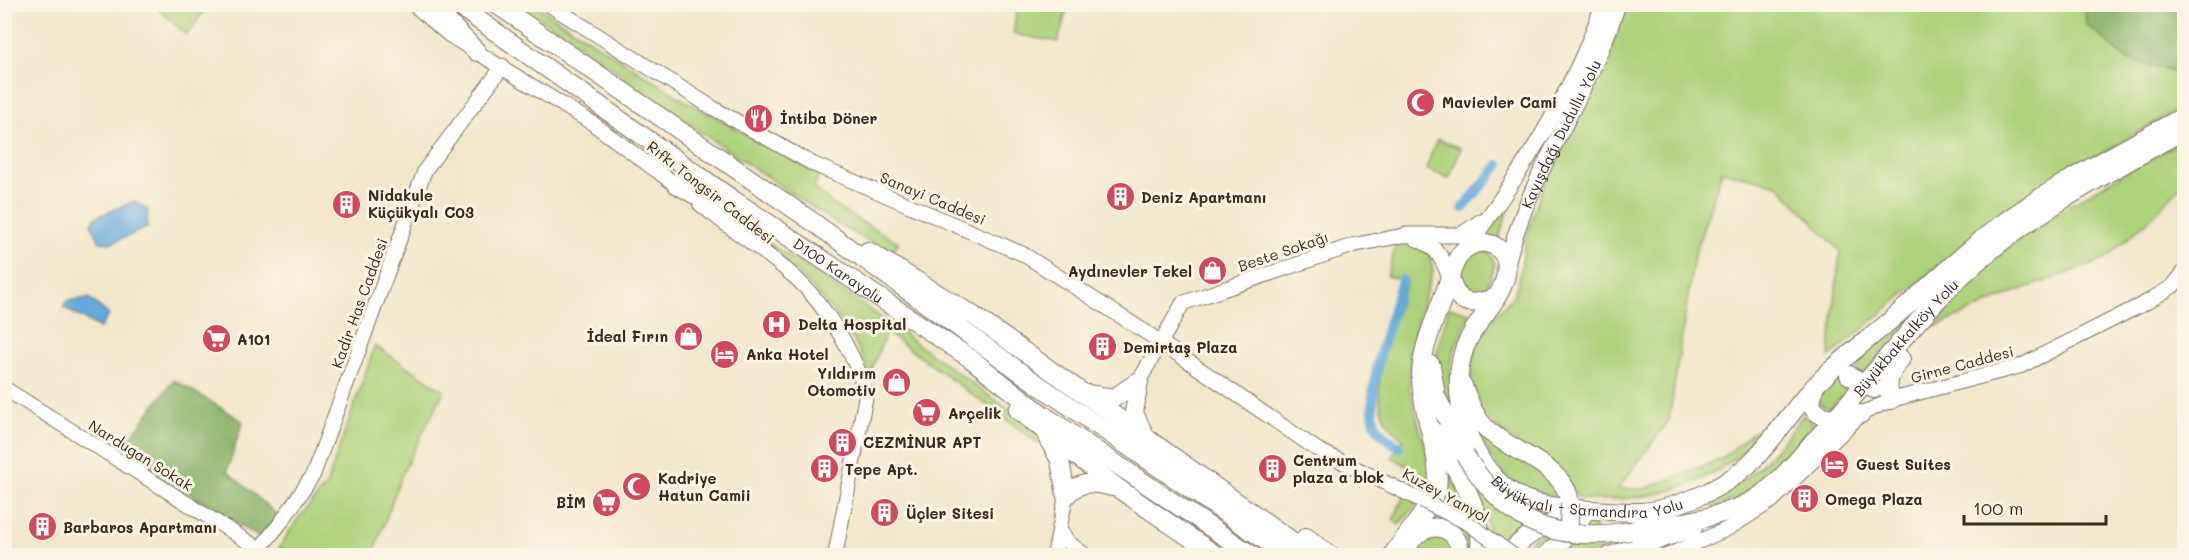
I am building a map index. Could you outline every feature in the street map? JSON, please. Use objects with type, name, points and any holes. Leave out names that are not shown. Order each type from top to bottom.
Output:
[{"type":"highway","points":[[431,4],[477,52]]},
{"type":"highway","name":"D100 Karayolu","points":[[456,4],[865,290],[893,306],[1042,414],[1254,555]]},
{"type":"highway","name":"D100 Karayolu","points":[[496,4],[813,222],[991,352],[1288,555]]},
{"type":"highway","name":"Büyükbakkalköy Yolu","points":[[1829,372],[1993,231],[2115,155],[2184,116]]},
{"type":"highway","name":"Büyükbakkalköy Yolu","points":[[1432,331],[1430,362],[1436,396],[1465,454],[1483,483],[1505,506],[1545,528],[1584,536],[1630,531],[1705,516],[1756,499],[1776,483],[1976,263],[2028,223],[2184,130]]},
{"type":"highway","points":[[676,184],[865,290],[1119,489],[1217,555]]},
{"type":"highway","points":[[813,222],[892,264],[974,316],[1313,555]]},
{"type":"highway","points":[[1392,555],[1437,489],[1435,463],[1420,378],[1422,361],[1450,277],[1461,252],[1467,247],[1481,242],[1490,243],[1503,252],[1507,265],[1506,277],[1494,298],[1477,303],[1464,301],[1453,290],[1450,277]]},
{"type":"highway","points":[[1891,400],[1887,377],[1950,290]]},
{"type":"highway","name":"Büyükyalı - Samandıra Yolu","points":[[1494,298],[1469,338],[1459,376],[1460,410],[1469,438],[1488,469],[1511,491],[1526,500],[1544,504],[1644,512],[1666,508],[1702,495],[1746,468],[1770,445],[1815,386],[1829,372]]},
{"type":"highway","points":[[1829,372],[1849,375],[1862,389],[1891,400]]},
{"type":"highway","points":[[1459,376],[1472,407],[1487,429],[1563,484],[1570,503],[1569,523],[1564,539],[1546,555]]},
{"type":"highway","points":[[1080,392],[1114,398],[1139,381]]},
{"type":"highway","points":[[1139,381],[1134,412],[1148,440]]},
{"type":"highway","points":[[1815,386],[1811,397],[1814,411],[1828,418],[1861,414]]},
{"type":"highway","points":[[1425,409],[1476,514],[1481,539],[1479,555]]},
{"type":"highway","points":[[1042,429],[1060,460],[1066,496]]},
{"type":"highway","points":[[1066,496],[1071,490],[1089,482],[1119,489]]},
{"type":"highway","points":[[1208,483],[1231,491],[1268,511],[1331,555]]},
{"type":"highway","points":[[1610,555],[1682,533],[1737,507]]},
{"type":"highway","points":[[1506,555],[1521,541],[1554,520],[1644,512]]},
{"type":"highway","points":[[1405,555],[1415,536],[1435,526],[1451,531],[1457,539],[1460,555]]},
{"type":"main road","name":"Kayışdağı Dudullu Yolu","points":[[1467,247],[1506,193],[1572,78],[1603,4]]},
{"type":"main road","name":"Kayışdağı Dudullu Yolu","points":[[1507,265],[1523,213],[1591,75],[1618,4]]},
{"type":"main road","points":[[1401,235],[1461,235],[1480,222],[1506,193]]},
{"type":"main road","points":[[1401,235],[1431,243],[1441,255],[1450,277]]},
{"type":"street","name":"Rıfkı Tongsir Caddesi","points":[[413,4],[449,35],[503,66],[592,123],[676,184],[720,221],[799,281],[817,302],[861,371],[866,395],[835,555]]},
{"type":"street","name":"Sanayi Caddesi","points":[[549,4],[713,108],[813,164],[1023,254],[1296,435]]},
{"type":"street","name":"Kadir Has Caddesi","points":[[258,553],[313,475],[425,170],[503,66]]},
{"type":"street","name":"Beste Sokağı","points":[[1160,344],[1183,303],[1354,245],[1401,235]]},
{"type":"street","name":"Girne Caddesi","points":[[1667,555],[1729,528],[1773,500],[1861,414],[1891,400],[2021,366],[2147,302],[2173,286],[2184,272]]},
{"type":"street","points":[[1139,381],[1160,344]]},
{"type":"street","name":"Nardugan Sokak","points":[[4,388],[258,553]]},
{"type":"street","name":"Kuzey Yanyol","points":[[1296,435],[1318,450],[1468,523],[1514,555]]},
{"type":"street","points":[[1054,555],[1066,496]]},
{"type":"street","points":[[1059,528],[1068,542],[1086,555]]},
{"type":"green space","points":[[158,4],[208,5],[187,35],[158,9]]},
{"type":"green space","points":[[520,5],[535,5],[684,100],[819,175],[814,188],[839,209],[898,242],[892,254],[834,222],[634,87],[609,65]]},
{"type":"green space","points":[[1018,5],[1068,5],[1058,42],[1013,34]]},
{"type":"green space","points":[[1627,5],[2085,5],[2086,24],[2127,58],[2184,75],[2184,105],[1997,216],[1829,357],[1840,251],[1778,185],[1722,171],[1694,256],[1669,420],[1618,489],[1644,489],[1721,459],[1778,411],[1768,426],[1737,456],[1718,470],[1697,481],[1651,495],[1603,500],[1579,499],[1558,473],[1501,431],[1489,419],[1475,396],[1471,373],[1472,362],[1474,350],[1485,329],[1515,292],[1521,272],[1526,238],[1542,189],[1612,45]]},
{"type":"green space","points":[[2085,5],[2184,5],[2184,75],[2127,59],[2086,24]]},
{"type":"green space","points":[[1437,139],[1461,148],[1449,178],[1426,169]]},
{"type":"green space","points":[[2184,140],[2184,183],[2154,215],[2104,260],[2015,292],[1935,327],[1975,277],[2023,237],[2075,202]]},
{"type":"green space","points":[[1514,191],[1498,241],[1483,235]]},
{"type":"green space","points":[[745,227],[876,314],[1037,430],[1047,449],[886,332],[870,375],[861,353],[831,309],[789,266]]},
{"type":"green space","points":[[1413,242],[1429,251],[1433,271],[1417,320],[1411,352],[1409,388],[1432,473],[1427,494],[1399,524],[1393,520],[1415,471],[1392,457],[1404,440],[1385,419],[1380,404],[1379,388],[1385,350],[1407,281],[1387,276],[1396,245]]},
{"type":"green space","points":[[1480,251],[1490,253],[1495,265],[1486,288],[1470,296],[1457,283],[1458,277],[1466,259]]},
{"type":"green space","points":[[1947,277],[1863,375],[1853,364]]},
{"type":"green space","points":[[1449,307],[1471,314],[1457,343],[1451,366],[1451,390],[1456,421],[1453,424],[1437,374],[1437,352]]},
{"type":"green space","points":[[375,346],[444,391],[402,474],[373,555],[295,555],[279,548],[297,520],[326,486]]},
{"type":"green space","points":[[1842,377],[1848,382],[1845,394],[1830,408],[1824,407],[1819,403],[1818,394],[1835,378]]},
{"type":"green space","points":[[174,380],[243,421],[227,471],[280,517],[259,537],[120,451]]},
{"type":"green space","points":[[1803,415],[1818,427],[1739,497],[1714,508],[1710,500],[1752,473],[1782,442]]},
{"type":"green space","points":[[1475,425],[1542,472],[1559,490],[1559,498],[1526,488],[1505,475],[1490,455]]},
{"type":"green space","points":[[1438,448],[1468,513],[1474,541],[1474,555],[1466,555],[1465,534],[1443,518],[1421,525]]},
{"type":"green space","points":[[1465,475],[1545,516],[1517,535],[1496,555],[1486,555],[1487,524],[1480,504]]},
{"type":"green space","points":[[1580,523],[1595,523],[1594,542],[1628,537],[1630,541],[1587,555],[1558,556]]},
{"type":"green space","points":[[1560,525],[1544,548],[1533,554],[1517,556],[1534,537]]},
{"type":"green space","points":[[1428,531],[1451,537],[1454,555],[1410,556],[1414,546]]},
{"type":"water","points":[[135,201],[148,210],[147,228],[112,243],[100,242],[91,224],[96,217]]},
{"type":"water","points":[[89,298],[109,315],[100,328],[63,307],[67,301]]},
{"type":"waterway","points":[[1463,208],[1499,165]]},
{"type":"waterway","points":[[1399,447],[1378,429],[1373,416],[1373,398],[1380,356],[1402,280]]},
{"type":"place","name":"Mavievler Cami","points":[[1421,102]]},
{"type":"place","name":"İntiba Döner","points":[[759,118]]},
{"type":"place","name":"Deniz Apartmanı","points":[[1120,197]]},
{"type":"place","name":"Nidakule Küçükyalı C03","points":[[347,204]]},
{"type":"place","name":"Aydınevler Tekel","points":[[1213,271]]},
{"type":"place","name":"Delta Hospital","points":[[777,324]]},
{"type":"place","name":"İdeal Fırın","points":[[689,336]]},
{"type":"place","name":"A101","points":[[216,339]]},
{"type":"place","name":"Demirtaş Plaza","points":[[1102,347]]},
{"type":"place","name":"Anka Hotel","points":[[725,354]]},
{"type":"place","name":"Yıldırım Otomotiv","points":[[897,382]]},
{"type":"place","name":"Arçelik","points":[[927,413]]},
{"type":"place","name":"CEZMİNUR APT","points":[[842,442]]},
{"type":"place","name":"Guest Suites","points":[[1835,464]]},
{"type":"place","name":"Tepe Apt.","points":[[824,469]]},
{"type":"place","name":"Centrum plaza a blok","points":[[1272,469]]},
{"type":"place","name":"Kadriye Hatun Camii","points":[[637,487]]},
{"type":"place","name":"Omega Plaza","points":[[1804,499]]},
{"type":"place","name":"BİM","points":[[607,502]]},
{"type":"place","name":"Üçler Sitesi","points":[[885,513]]},
{"type":"place","name":"Barbaros Apartmanı","points":[[42,527]]}]
